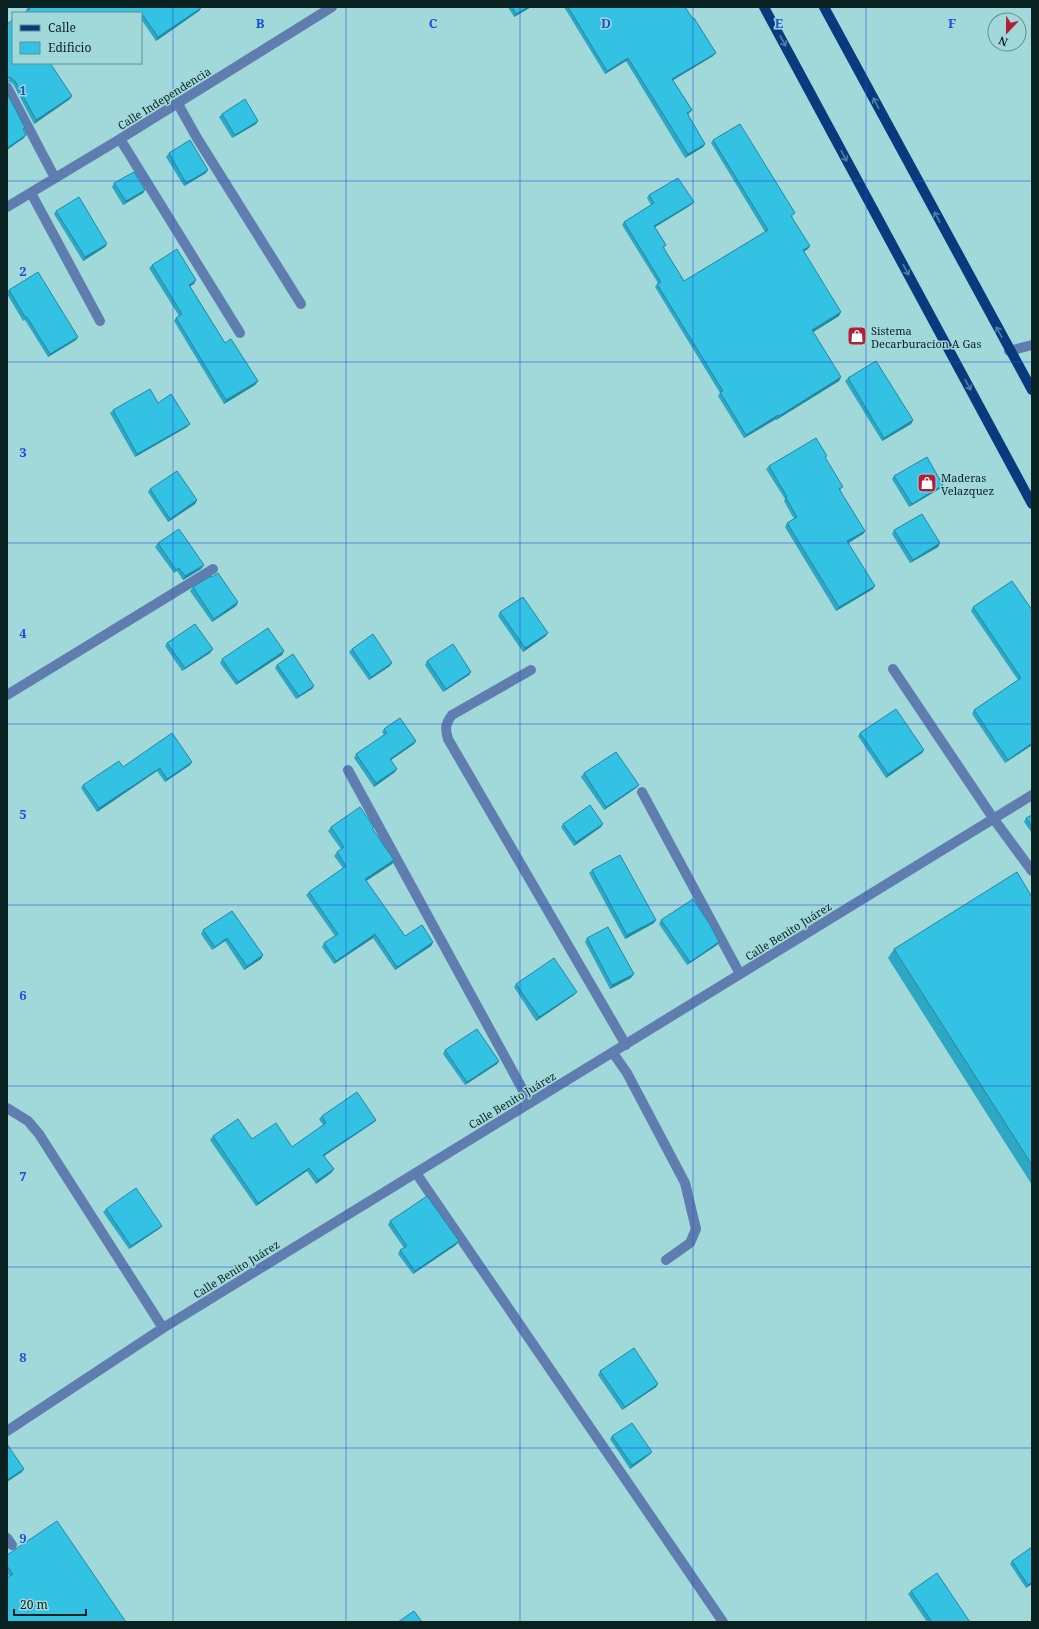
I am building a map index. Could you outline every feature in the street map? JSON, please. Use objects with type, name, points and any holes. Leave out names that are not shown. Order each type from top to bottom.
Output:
[{"type":"main road","points":[[764,7],[1032,504]]},
{"type":"main road","points":[[824,7],[1032,390]]},
{"type":"street","name":"Calle Independencia","points":[[7,207],[178,104],[332,7]]},
{"type":"street","points":[[7,87],[56,178]]},
{"type":"street","points":[[178,104],[197,138],[301,304]]},
{"type":"street","points":[[120,139],[240,333]]},
{"type":"street","points":[[31,193],[100,321]]},
{"type":"street","points":[[1010,351],[1032,345]]},
{"type":"street","points":[[7,694],[213,569]]},
{"type":"street","points":[[893,669],[993,818],[1032,871]]},
{"type":"street","points":[[531,670],[452,715],[447,721],[445,729],[446,734],[626,1045]]},
{"type":"street","points":[[348,770],[530,1104]]},
{"type":"street","points":[[642,792],[740,974]]},
{"type":"street","name":"Calle Benito Juárez","points":[[7,1431],[163,1328],[613,1053],[1032,794]]},
{"type":"street","points":[[613,1053],[627,1073],[685,1183],[696,1229],[690,1242],[666,1260]]},
{"type":"street","points":[[7,1108],[28,1121],[39,1134],[163,1328]]},
{"type":"street","points":[[416,1173],[723,1622]]},
{"type":"building","points":[[28,7],[201,7],[158,37],[142,12],[26,12],[30,9]]},
{"type":"building","points":[[512,7],[528,7],[516,14]]},
{"type":"building","points":[[568,7],[685,7],[693,19],[694,18],[716,53],[672,79],[692,110],[687,113],[705,144],[688,154],[628,58],[607,71]]},
{"type":"building","points":[[12,21],[12,64],[51,64],[72,96],[36,120],[15,81],[10,77],[7,78],[7,24]]},
{"type":"building","points":[[7,93],[25,128],[23,129],[26,135],[7,148]]},
{"type":"building","points":[[245,99],[258,121],[235,135],[222,114]]},
{"type":"building","points":[[740,124],[795,213],[791,216],[810,246],[803,250],[841,312],[812,330],[841,377],[746,435],[720,392],[723,391],[657,284],[661,282],[624,222],[654,203],[649,195],[678,178],[694,202],[654,226],[666,245],[663,247],[684,281],[768,230],[713,140]]},
{"type":"building","points":[[190,140],[208,170],[186,183],[169,153]]},
{"type":"building","points":[[134,172],[145,190],[126,201],[114,183]]},
{"type":"building","points":[[79,197],[107,244],[85,257],[56,211]]},
{"type":"building","points":[[177,249],[196,280],[189,285],[225,343],[231,339],[258,381],[226,400],[176,318],[182,314],[152,265]]},
{"type":"building","points":[[38,272],[78,337],[50,354],[9,290]]},
{"type":"building","points":[[876,361],[913,420],[884,438],[848,378]]},
{"type":"building","points":[[150,389],[158,403],[171,394],[190,424],[137,454],[113,410]]},
{"type":"building","points":[[816,438],[827,456],[825,457],[843,487],[839,489],[865,531],[847,541],[875,586],[839,607],[787,523],[797,517],[769,466]]},
{"type":"building","points":[[927,457],[943,485],[912,504],[894,476]]},
{"type":"building","points":[[177,471],[197,500],[170,519],[150,489]]},
{"type":"building","points":[[922,514],[940,543],[913,560],[894,530]]},
{"type":"building","points":[[179,529],[204,565],[185,576],[179,568],[176,570],[158,543]]},
{"type":"building","points":[[218,573],[238,602],[214,619],[193,587]]},
{"type":"building","points":[[1012,581],[1032,610],[1032,743],[1008,760],[974,710],[1021,678],[973,607]]},
{"type":"building","points":[[523,597],[548,633],[525,648],[500,612]]},
{"type":"building","points":[[195,624],[213,649],[185,668],[167,643]]},
{"type":"building","points":[[268,628],[284,651],[238,682],[222,659]]},
{"type":"building","points":[[373,634],[392,663],[371,677],[352,649]]},
{"type":"building","points":[[453,644],[471,672],[446,689],[427,661]]},
{"type":"building","points":[[293,654],[314,686],[299,696],[277,665]]},
{"type":"building","points":[[896,709],[924,750],[888,774],[860,733]]},
{"type":"building","points":[[400,718],[416,741],[390,759],[397,769],[376,783],[356,754],[387,733],[384,729]]},
{"type":"building","points":[[172,733],[192,762],[167,779],[160,768],[99,808],[83,785],[119,761],[123,767]]},
{"type":"building","points":[[616,752],[639,785],[606,807],[584,773]]},
{"type":"building","points":[[590,805],[603,824],[576,842],[563,824]]},
{"type":"building","points":[[360,807],[374,827],[372,828],[394,860],[365,879],[405,936],[422,925],[433,942],[397,967],[375,934],[336,961],[324,943],[338,934],[309,892],[346,866],[337,852],[344,847],[331,827]]},
{"type":"building","points":[[1032,815],[1032,827],[1026,818]]},
{"type":"building","points":[[620,855],[656,920],[627,935],[592,870]]},
{"type":"building","points":[[1017,872],[1032,897],[1032,1165],[894,949]]},
{"type":"building","points":[[693,899],[709,923],[719,942],[690,962],[661,920]]},
{"type":"building","points":[[232,911],[263,955],[247,966],[227,938],[215,947],[203,930]]},
{"type":"building","points":[[608,927],[634,974],[612,985],[587,938]]},
{"type":"building","points":[[554,958],[577,992],[539,1017],[516,984]]},
{"type":"building","points":[[477,1029],[499,1061],[467,1082],[445,1050]]},
{"type":"building","points":[[357,1092],[376,1120],[323,1155],[334,1169],[318,1180],[309,1168],[258,1203],[213,1136],[238,1119],[252,1139],[276,1123],[292,1147],[326,1123],[322,1116]]},
{"type":"building","points":[[136,1188],[162,1226],[131,1246],[106,1209]]},
{"type":"building","points":[[427,1196],[459,1241],[415,1271],[400,1250],[407,1246],[390,1221]]},
{"type":"building","points":[[634,1348],[658,1384],[625,1407],[600,1371]]},
{"type":"building","points":[[632,1423],[652,1452],[632,1465],[612,1436]]},
{"type":"building","points":[[7,1444],[24,1469],[7,1480]]},
{"type":"building","points":[[57,1521],[126,1622],[7,1622],[7,1578],[13,1574],[7,1566],[7,1555]]},
{"type":"building","points":[[1032,1547],[1032,1582],[1028,1585],[1012,1561]]},
{"type":"building","points":[[937,1573],[970,1622],[932,1622],[911,1591]]},
{"type":"building","points":[[414,1611],[422,1622],[398,1622]]},
{"type":"place","name":"Sistema Decarburacion A Gas","points":[[857,336]]},
{"type":"place","name":"Maderas Velazquez","points":[[927,483]]}]
